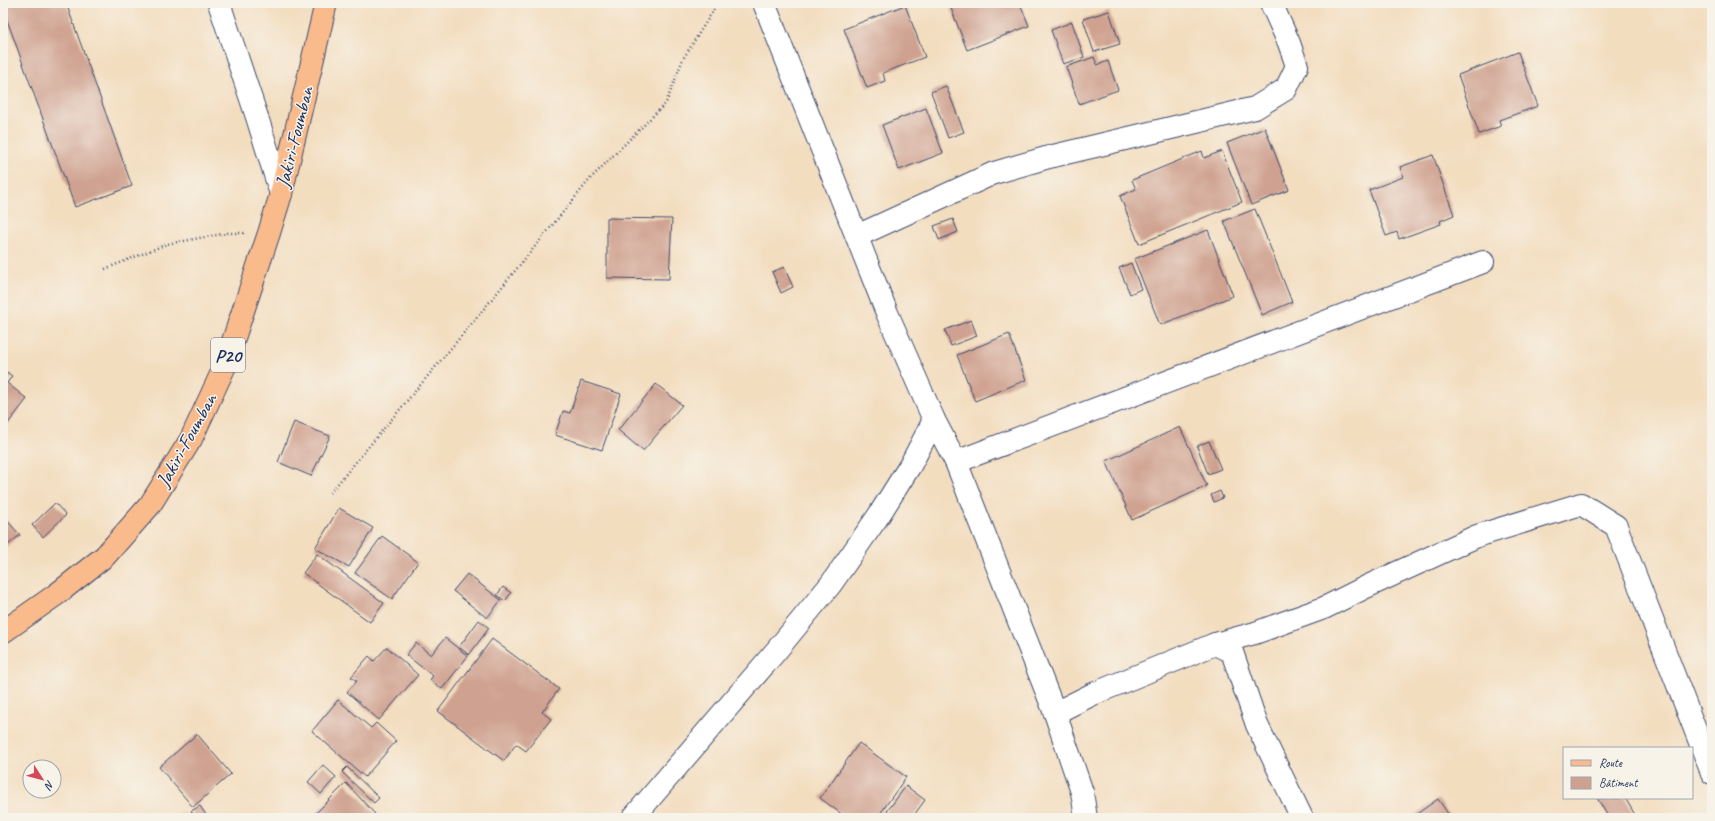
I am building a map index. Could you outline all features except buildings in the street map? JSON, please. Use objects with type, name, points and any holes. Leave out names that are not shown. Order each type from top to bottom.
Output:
[{"type":"main road","name":"Jakiri-Foumban","points":[[3,632],[57,594],[105,556],[150,505],[191,440],[224,368],[269,233],[281,194],[326,3]]},
{"type":"street","points":[[219,3],[281,194]]},
{"type":"street","points":[[858,236],[994,173],[1049,157],[1255,108],[1286,89],[1297,66],[1290,43],[1271,3]]},
{"type":"street","points":[[770,5],[887,313],[934,420],[956,462],[1055,713],[1082,792],[1086,818]]},
{"type":"street","points":[[956,462],[1483,262]]},
{"type":"street","points":[[633,818],[776,651],[831,584],[879,515],[911,464],[934,420]]},
{"type":"street","points":[[1055,713],[1092,694],[1215,644],[1255,633],[1324,608],[1477,536],[1581,504],[1616,526],[1712,773]]},
{"type":"street","points":[[1215,644],[1232,652],[1257,725],[1302,818]]},
{"type":"path","points":[[330,493],[591,178],[666,103],[683,59],[718,3]]},
{"type":"path","points":[[105,269],[167,244],[227,233],[269,233]]}]
